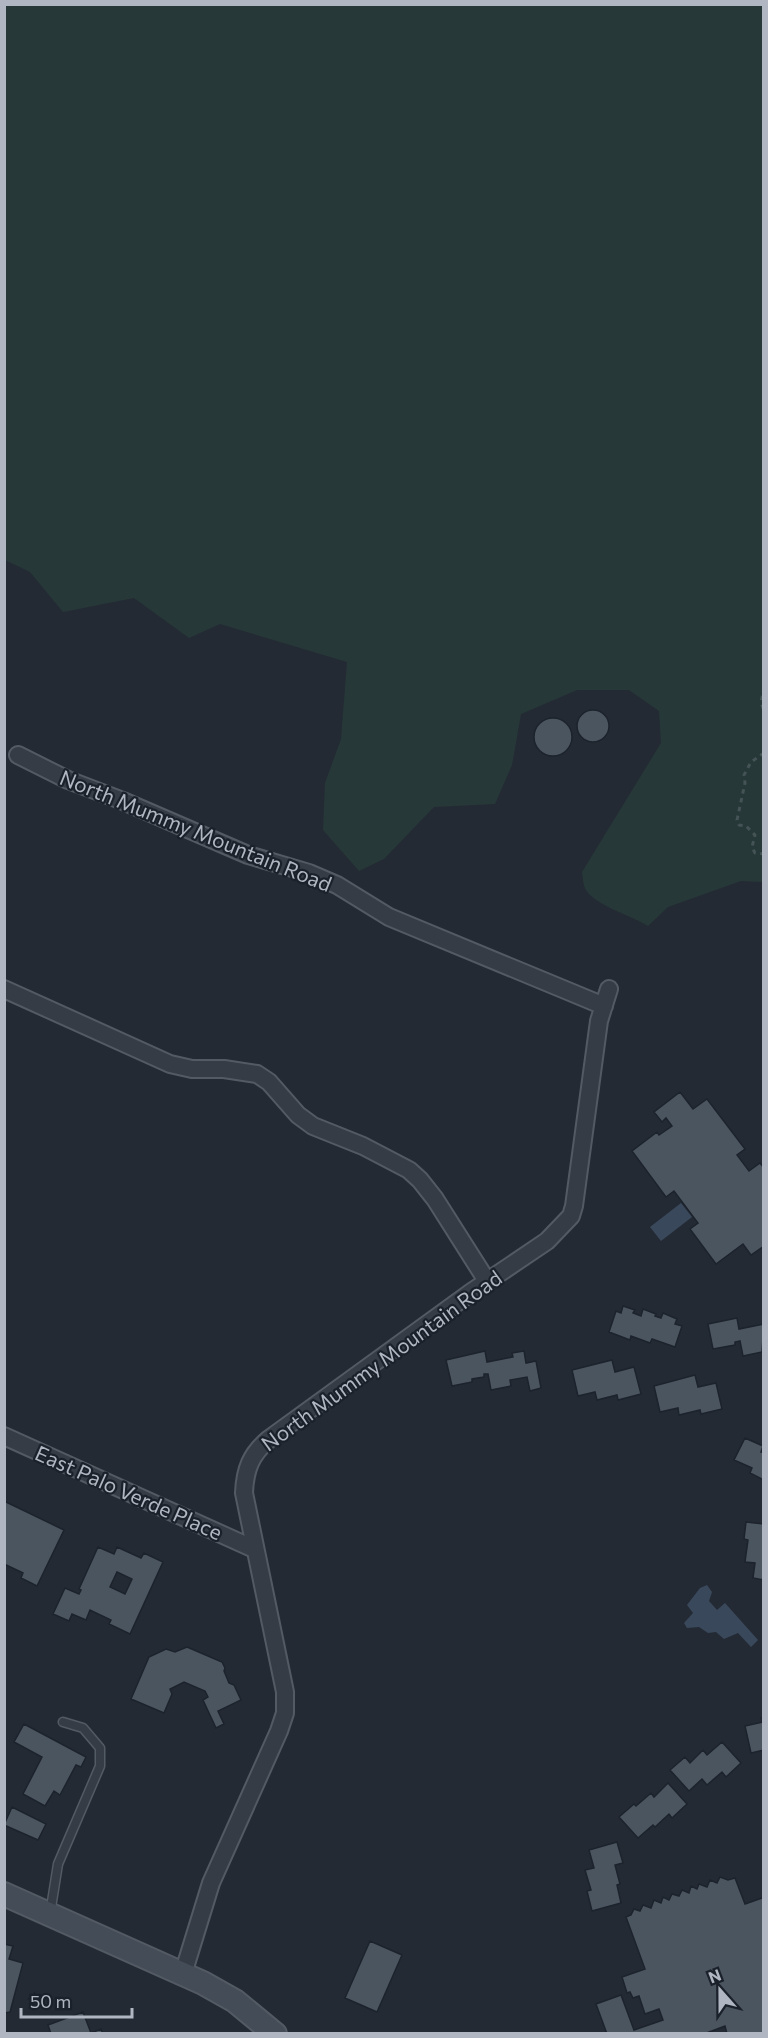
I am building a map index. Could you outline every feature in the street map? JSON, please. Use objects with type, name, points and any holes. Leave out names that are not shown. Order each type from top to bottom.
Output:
[{"type":"street","name":"North Mummy Mountain Road","points":[[18,755],[60,776],[248,855],[309,873],[337,885],[389,917],[604,1006]]},
{"type":"street","points":[[4,989],[170,1064],[192,1069],[224,1069],[257,1074],[269,1082],[298,1115],[313,1126],[395,1162],[420,1180],[487,1281]]},
{"type":"street","name":"North Mummy Mountain Road","points":[[183,1974],[211,1883],[269,1755],[285,1713],[285,1692],[244,1493],[247,1467],[258,1447],[487,1281],[547,1241],[571,1216],[598,1030],[609,989]]},
{"type":"street","name":"East Palo Verde Place","points":[[4,1436],[254,1549]]},
{"type":"street","points":[[4,1894],[183,1974],[235,2001],[275,2034]]},
{"type":"lane","points":[[50,1914],[58,1864],[100,1766],[100,1748],[83,1728],[63,1722]]},
{"type":"path","points":[[764,687],[761,703],[764,710]]},
{"type":"path","points":[[764,753],[751,762],[744,775],[745,783],[737,820],[740,825],[746,826],[755,835],[752,847],[755,853],[764,854]]},
{"type":"shaded area","points":[[4,5],[763,5],[763,882],[741,881],[668,907],[648,926],[606,906],[586,890],[582,872],[661,743],[659,711],[629,690],[577,690],[521,714],[512,765],[495,804],[434,807],[384,859],[359,871],[323,830],[325,783],[341,739],[347,662],[220,624],[189,638],[134,598],[63,612],[30,572],[5,560]]},
{"type":"water","points":[[681,1203],[692,1217],[661,1241],[650,1227]]},
{"type":"water","points":[[707,1585],[712,1592],[709,1601],[717,1610],[725,1603],[758,1640],[751,1647],[738,1633],[724,1639],[716,1632],[708,1633],[699,1627],[687,1628],[684,1623],[693,1613],[687,1605],[700,1588]]},
{"type":"building","points":[[593,710],[605,714],[609,726],[605,738],[593,742],[581,738],[577,726],[581,714]]},
{"type":"building","points":[[553,718],[566,724],[572,737],[566,750],[553,756],[540,750],[534,737],[540,724]]},
{"type":"building","points":[[680,1092],[693,1109],[707,1099],[745,1149],[737,1155],[749,1171],[760,1163],[764,1168],[764,1246],[751,1255],[743,1244],[716,1264],[690,1229],[698,1223],[674,1191],[666,1197],[632,1151],[657,1132],[659,1135],[672,1126],[666,1118],[662,1122],[654,1112]]},
{"type":"building","points":[[623,1306],[635,1310],[633,1313],[641,1316],[643,1309],[661,1318],[663,1313],[677,1319],[675,1324],[682,1326],[675,1347],[652,1339],[650,1343],[631,1336],[630,1340],[609,1332],[616,1311],[621,1313]]},
{"type":"building","points":[[737,1318],[739,1329],[764,1324],[762,1352],[743,1356],[740,1341],[735,1342],[735,1345],[713,1349],[708,1324]]},
{"type":"building","points":[[485,1351],[487,1362],[513,1357],[512,1353],[524,1351],[526,1363],[536,1361],[541,1388],[530,1391],[527,1377],[510,1380],[511,1386],[491,1390],[488,1374],[472,1379],[472,1382],[452,1386],[446,1360]]},
{"type":"building","points":[[612,1360],[615,1372],[634,1367],[641,1394],[618,1400],[617,1395],[597,1400],[595,1392],[578,1396],[572,1370]]},
{"type":"building","points":[[695,1375],[698,1387],[716,1383],[722,1409],[701,1414],[700,1410],[679,1415],[678,1408],[660,1412],[654,1386]]},
{"type":"building","points":[[745,1438],[763,1446],[761,1452],[764,1453],[764,1480],[750,1473],[752,1468],[734,1460]]},
{"type":"building","points":[[4,1501],[64,1530],[37,1586],[21,1578],[23,1573],[4,1564]]},
{"type":"building","points":[[746,1522],[764,1524],[764,1580],[753,1578],[755,1563],[745,1562],[748,1540],[744,1539]]},
{"type":"building","points":[[98,1547],[114,1554],[117,1547],[141,1558],[144,1553],[163,1562],[130,1634],[109,1624],[111,1620],[90,1610],[86,1620],[72,1614],[69,1621],[53,1614],[65,1588],[79,1594],[81,1590],[79,1589]],"holes":[[[117,1572],[132,1579],[125,1594],[110,1587]]]},
{"type":"building","points":[[187,1647],[222,1662],[229,1683],[234,1685],[241,1700],[218,1711],[224,1724],[216,1728],[203,1700],[208,1697],[205,1691],[184,1682],[170,1689],[172,1694],[164,1713],[131,1699],[149,1657],[166,1649],[175,1652]]},
{"type":"building","points":[[764,1717],[764,1750],[751,1753],[745,1726],[763,1722],[761,1718]]},
{"type":"building","points":[[24,1724],[86,1757],[81,1767],[76,1765],[60,1795],[54,1791],[45,1806],[23,1794],[42,1757],[14,1742]]},
{"type":"building","points":[[722,1742],[741,1763],[726,1777],[722,1772],[707,1785],[702,1779],[689,1791],[670,1770],[685,1757],[690,1763],[703,1750],[707,1755]]},
{"type":"building","points":[[668,1783],[687,1804],[672,1818],[669,1814],[638,1838],[619,1817],[651,1793],[654,1797]]},
{"type":"building","points":[[12,1807],[46,1824],[38,1840],[4,1825]]},
{"type":"building","points":[[617,1842],[623,1863],[615,1865],[620,1884],[617,1885],[621,1903],[592,1911],[587,1891],[591,1890],[585,1870],[594,1868],[589,1850]]},
{"type":"building","points":[[720,1877],[728,1880],[735,1878],[745,1904],[762,1898],[764,1901],[764,2034],[727,2034],[725,2026],[704,2034],[607,2034],[596,2004],[621,1995],[634,2030],[663,2020],[659,2009],[645,2014],[639,1996],[633,1998],[630,1992],[627,1993],[622,1977],[645,1969],[626,1917],[631,1915],[634,1909],[640,1911],[643,1905],[651,1908],[654,1900],[661,1903],[663,1897],[669,1900],[672,1894],[679,1896],[682,1890],[689,1893],[691,1886],[697,1889],[699,1884],[707,1887],[710,1880],[717,1883]]},
{"type":"building","points":[[370,1941],[402,1955],[377,2012],[345,1998]]},
{"type":"building","points":[[4,1944],[13,1946],[9,1959],[23,1963],[10,2012],[4,2013]]},
{"type":"building","points":[[83,2012],[91,2033],[101,2029],[103,2034],[51,2034],[48,2025]]}]
